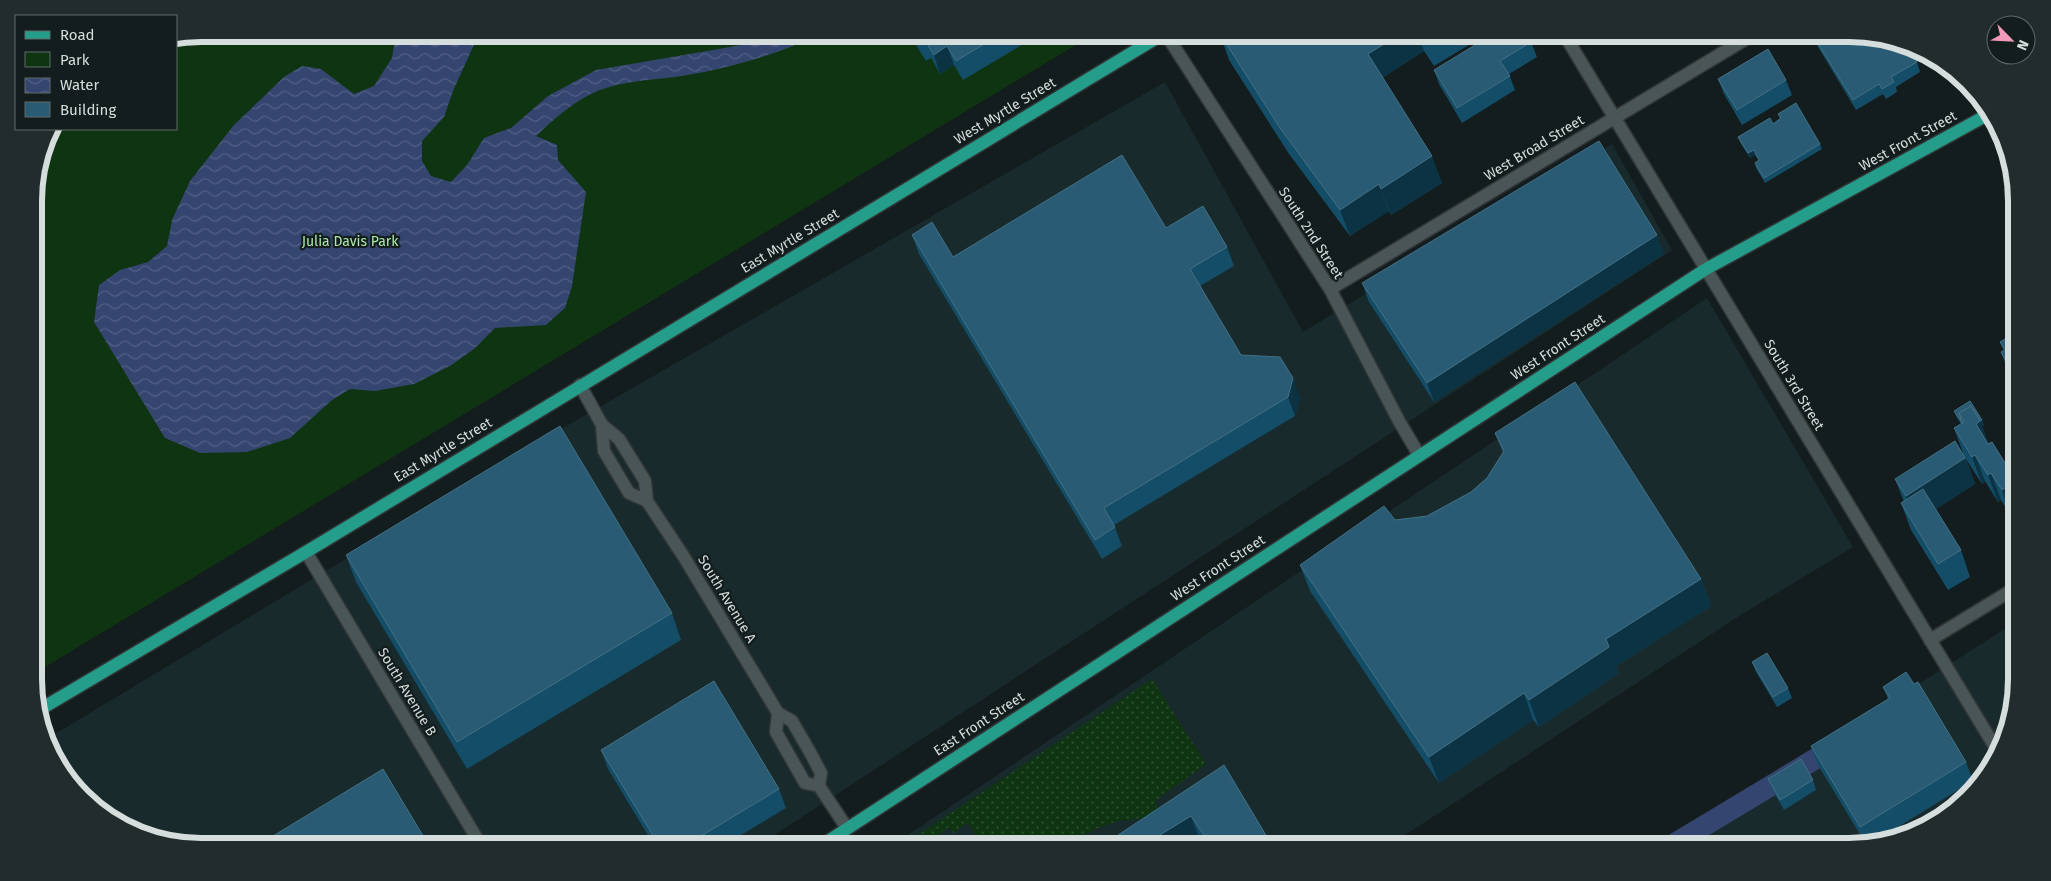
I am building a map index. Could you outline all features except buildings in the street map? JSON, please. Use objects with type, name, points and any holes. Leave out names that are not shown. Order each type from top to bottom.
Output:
[{"type":"main road","name":"West Myrtle Street","points":[[863,215],[1149,43]]},
{"type":"main road","name":"West Front Street","points":[[1156,627],[1706,269],[1983,117]]},
{"type":"main road","name":"East Myrtle Street","points":[[45,706],[306,552],[863,215]]},
{"type":"main road","name":"East Front Street","points":[[832,838],[1156,627]]},
{"type":"street","name":"South 2nd Street","points":[[1170,43],[1330,288],[1399,421],[1419,455]]},
{"type":"street","name":"South 3rd Street","points":[[1569,43],[1994,745]]},
{"type":"street","name":"West Broad Street","points":[[1330,288],[1739,43]]},
{"type":"street","name":"South Avenue A","points":[[580,385],[602,426],[604,451],[629,493],[647,501]]},
{"type":"street","name":"South Avenue A","points":[[602,426],[620,440],[645,481],[647,501],[684,557],[778,714],[792,721],[821,773],[819,786]]},
{"type":"street","name":"South Avenue B","points":[[306,552],[477,838]]},
{"type":"street","points":[[1930,640],[2008,592]]},
{"type":"street","name":"South Avenue A","points":[[778,714],[776,732],[805,782],[819,786],[847,828]]},
{"type":"shaded area","points":[[1165,82],[1303,332],[1612,144],[1672,250],[770,838],[191,838],[160,833],[122,817],[105,806],[75,776],[64,759],[53,735],[570,424]]},
{"type":"shaded area","points":[[1707,298],[1853,547],[1739,616],[1401,838],[903,838]]},
{"type":"shaded area","points":[[2008,627],[2007,700],[2003,721],[1996,740],[1976,776],[1954,799],[1938,812],[1900,830],[1860,838],[1678,838]]},
{"type":"green space","name":"Julia Davis Park","points":[[202,43],[1079,43],[43,668],[43,191],[48,160],[60,130],[178,130],[178,45]]},
{"type":"green space","points":[[1152,679],[1206,764],[1156,800],[1158,817],[1118,821],[1095,829],[1081,838],[978,838],[968,823],[953,833],[949,827],[934,838],[914,838]]},
{"type":"water","points":[[394,43],[475,43],[453,91],[444,117],[422,141],[422,161],[431,176],[451,182],[467,165],[484,138],[511,128],[548,96],[596,70],[754,43],[798,43],[748,61],[691,75],[628,83],[600,90],[566,110],[536,136],[557,145],[558,160],[586,192],[572,286],[565,308],[546,325],[495,328],[474,349],[450,366],[414,384],[375,391],[350,389],[332,400],[290,438],[247,452],[200,453],[165,438],[94,322],[99,285],[120,270],[148,262],[167,246],[172,220],[190,181],[234,125],[284,77],[302,66],[321,69],[354,94],[374,86],[392,58]]},
{"type":"waterway","points":[[1684,838],[1840,744]]}]
